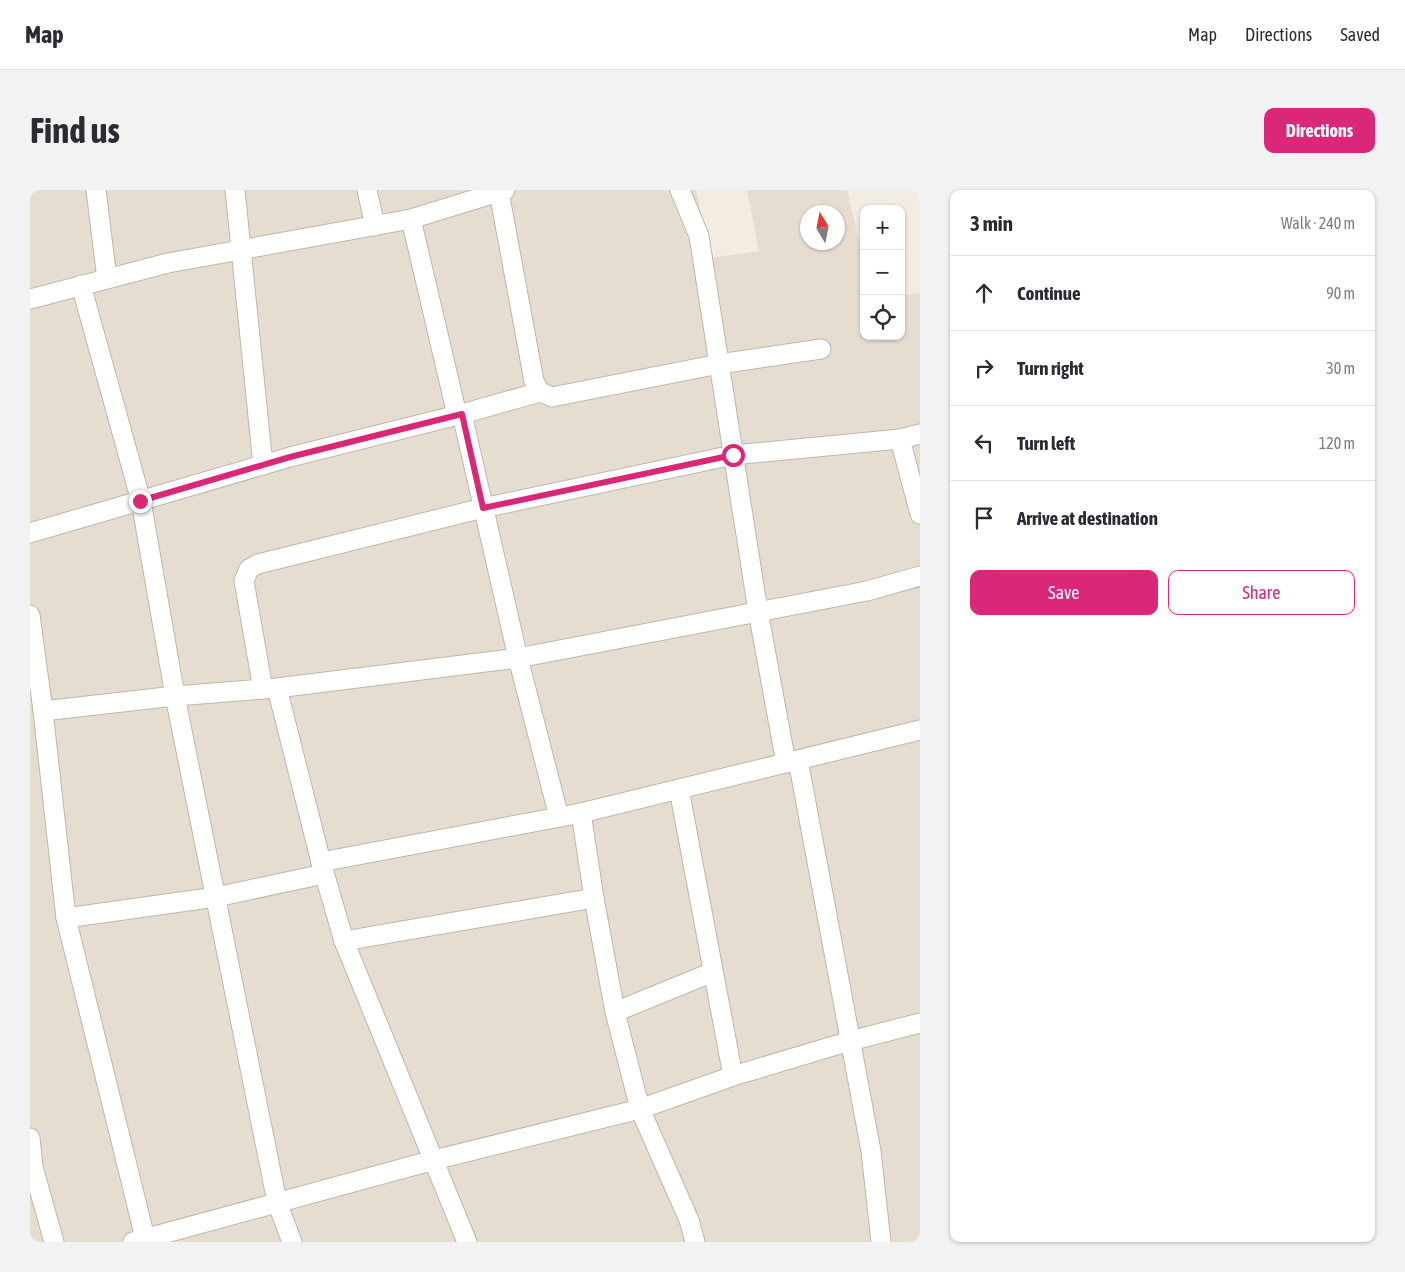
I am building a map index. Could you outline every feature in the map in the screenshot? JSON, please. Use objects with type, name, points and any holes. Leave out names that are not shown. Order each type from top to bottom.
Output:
[{"type":"street","points":[[96,190],[107,279]]},
{"type":"street","points":[[235,190],[263,465]]},
{"type":"street","points":[[367,190],[375,226]]},
{"type":"street","points":[[680,190],[699,236],[758,611],[792,761],[850,1041],[871,1151],[881,1242]]},
{"type":"street","points":[[30,299],[168,263],[412,219],[451,198],[502,191],[534,381],[540,392]]},
{"type":"street","points":[[412,219],[518,658],[559,817]]},
{"type":"street","points":[[81,285],[140,501],[175,696],[277,1202],[292,1242]]},
{"type":"street","points":[[30,534],[263,465],[460,415],[540,392],[552,397],[719,364],[822,349]]},
{"type":"street","points":[[468,1242],[344,941],[270,688],[244,581],[249,569],[258,564],[483,508],[733,455],[900,439],[920,434]]},
{"type":"street","points":[[900,439],[920,514]]},
{"type":"street","points":[[43,711],[175,696],[270,688],[518,658],[867,591],[920,576]]},
{"type":"street","points":[[30,616],[35,686],[43,711],[66,918],[141,1241],[434,1160],[640,1109],[733,1076],[850,1041],[920,1023]]},
{"type":"street","points":[[66,918],[216,897],[322,868],[581,813],[920,730]]},
{"type":"street","points":[[679,789],[733,1076]]},
{"type":"street","points":[[581,813],[594,898],[615,1012],[640,1109],[689,1220],[694,1242]]},
{"type":"street","points":[[344,941],[594,898]]},
{"type":"street","points":[[615,1012],[713,972]]},
{"type":"street","points":[[30,1138],[31,1167],[54,1242]]},
{"type":"shaded area","points":[[30,190],[696,190],[711,258],[759,251],[747,190],[847,190],[860,245],[860,340],[905,340],[905,295],[920,293],[920,1242],[30,1242]]},
{"type":"route","points":[[140,501],[290,457],[462,414],[483,508],[733,455]]}]
